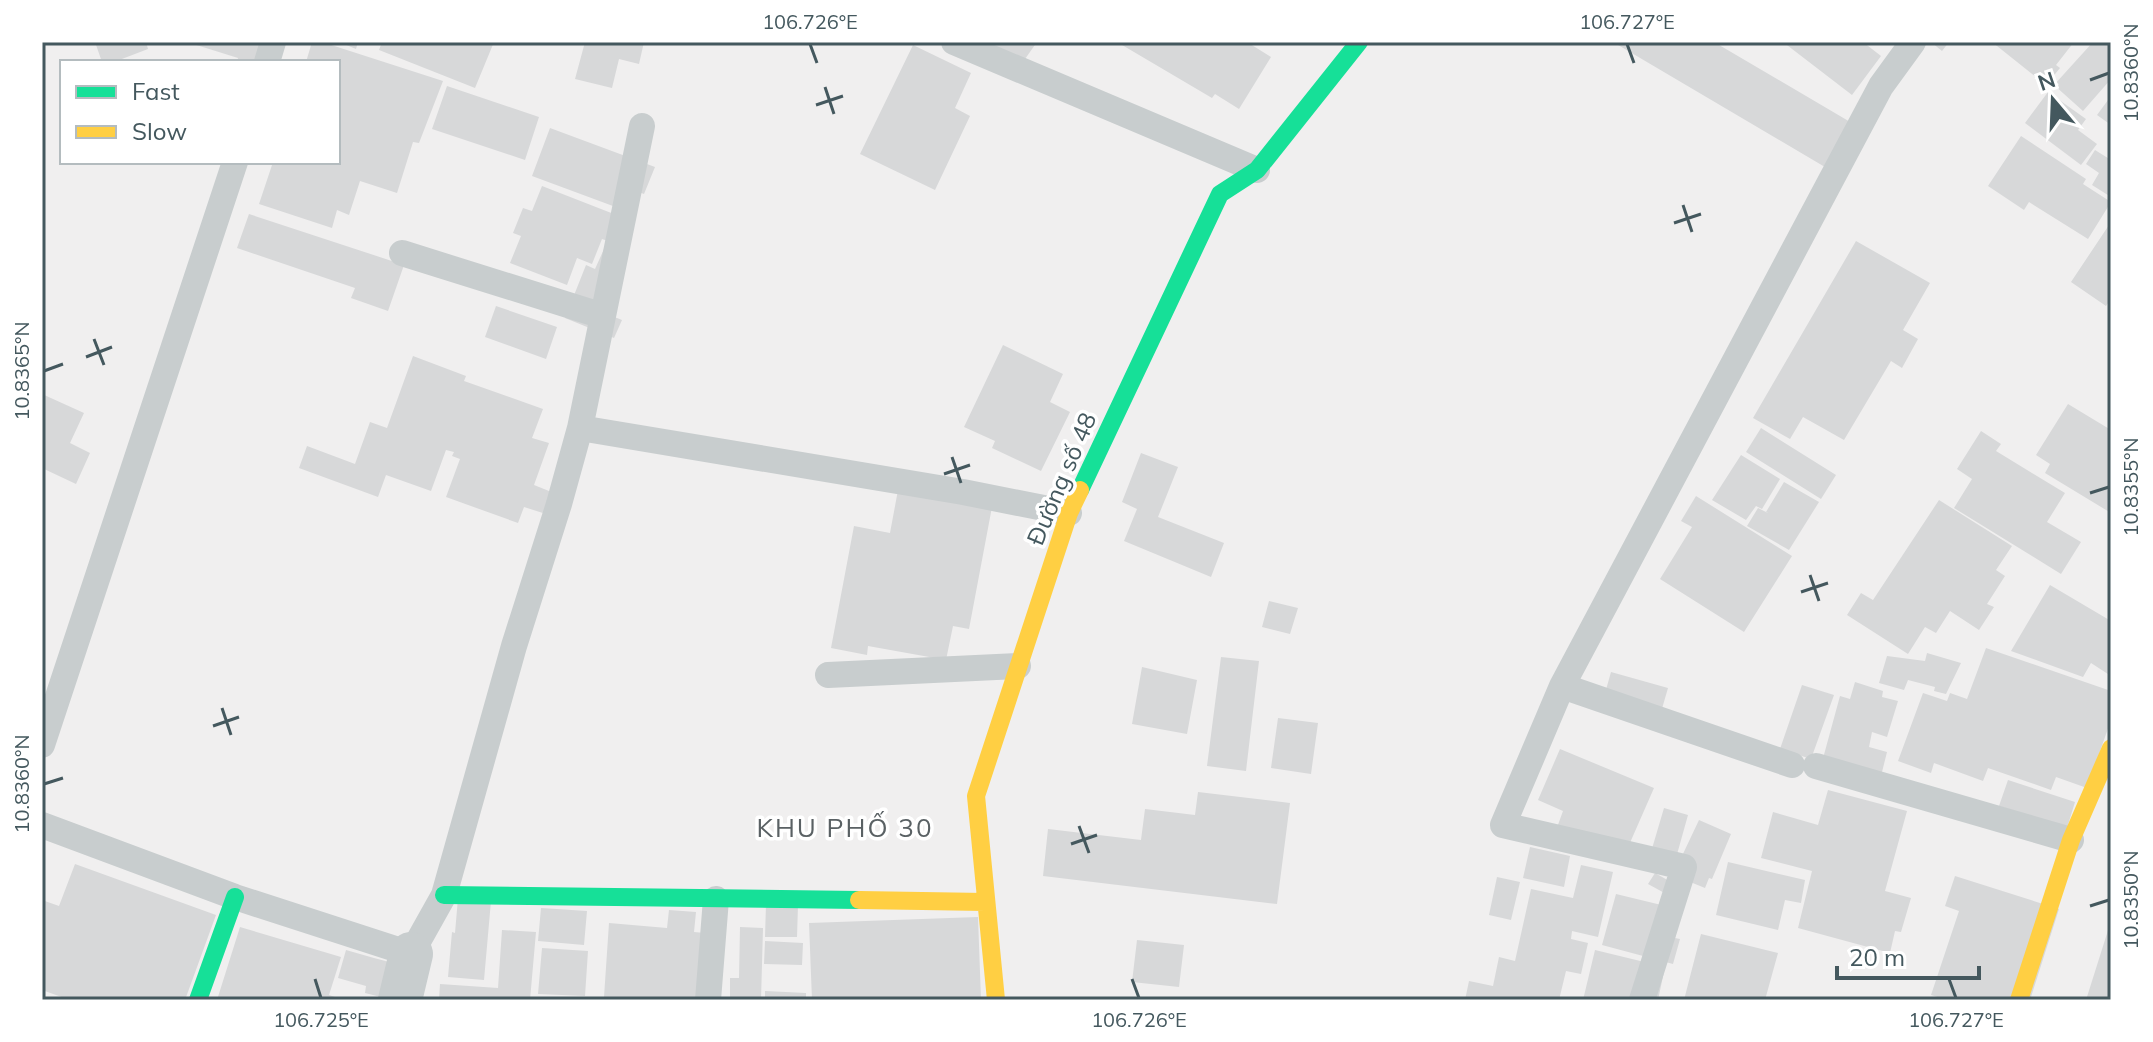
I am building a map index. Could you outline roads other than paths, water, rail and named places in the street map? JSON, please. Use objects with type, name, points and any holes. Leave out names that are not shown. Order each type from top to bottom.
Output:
[{"type":"street","name":"Đường số 48","points":[[996,1000],[976,796],[1069,513],[1220,194],[1257,170],[1359,42]]},
{"type":"street","points":[[2019,1000],[2071,840],[2111,748]]},
{"type":"street","points":[[444,895],[985,902]]},
{"type":"street","points":[[198,1000],[235,897]]},
{"type":"street","points":[[400,1000],[411,954]]},
{"type":"lane","points":[[954,42],[1257,170]]},
{"type":"lane","points":[[1642,1000],[1684,867],[1503,825],[1562,686],[1881,86],[1913,42]]},
{"type":"lane","points":[[42,825],[235,897],[411,954],[444,895],[514,646],[559,504],[580,428],[642,126]]},
{"type":"lane","points":[[42,745],[234,164]]},
{"type":"lane","points":[[402,253],[603,316]]},
{"type":"lane","points":[[580,428],[963,492],[1069,513]]},
{"type":"lane","points":[[828,675],[1018,666]]},
{"type":"lane","points":[[1562,686],[1804,765],[2071,840]]},
{"type":"lane","points":[[708,1000],[716,899]]},
{"type":"district","name":"KHU PHỐ 30","points":[[845,828]]}]
